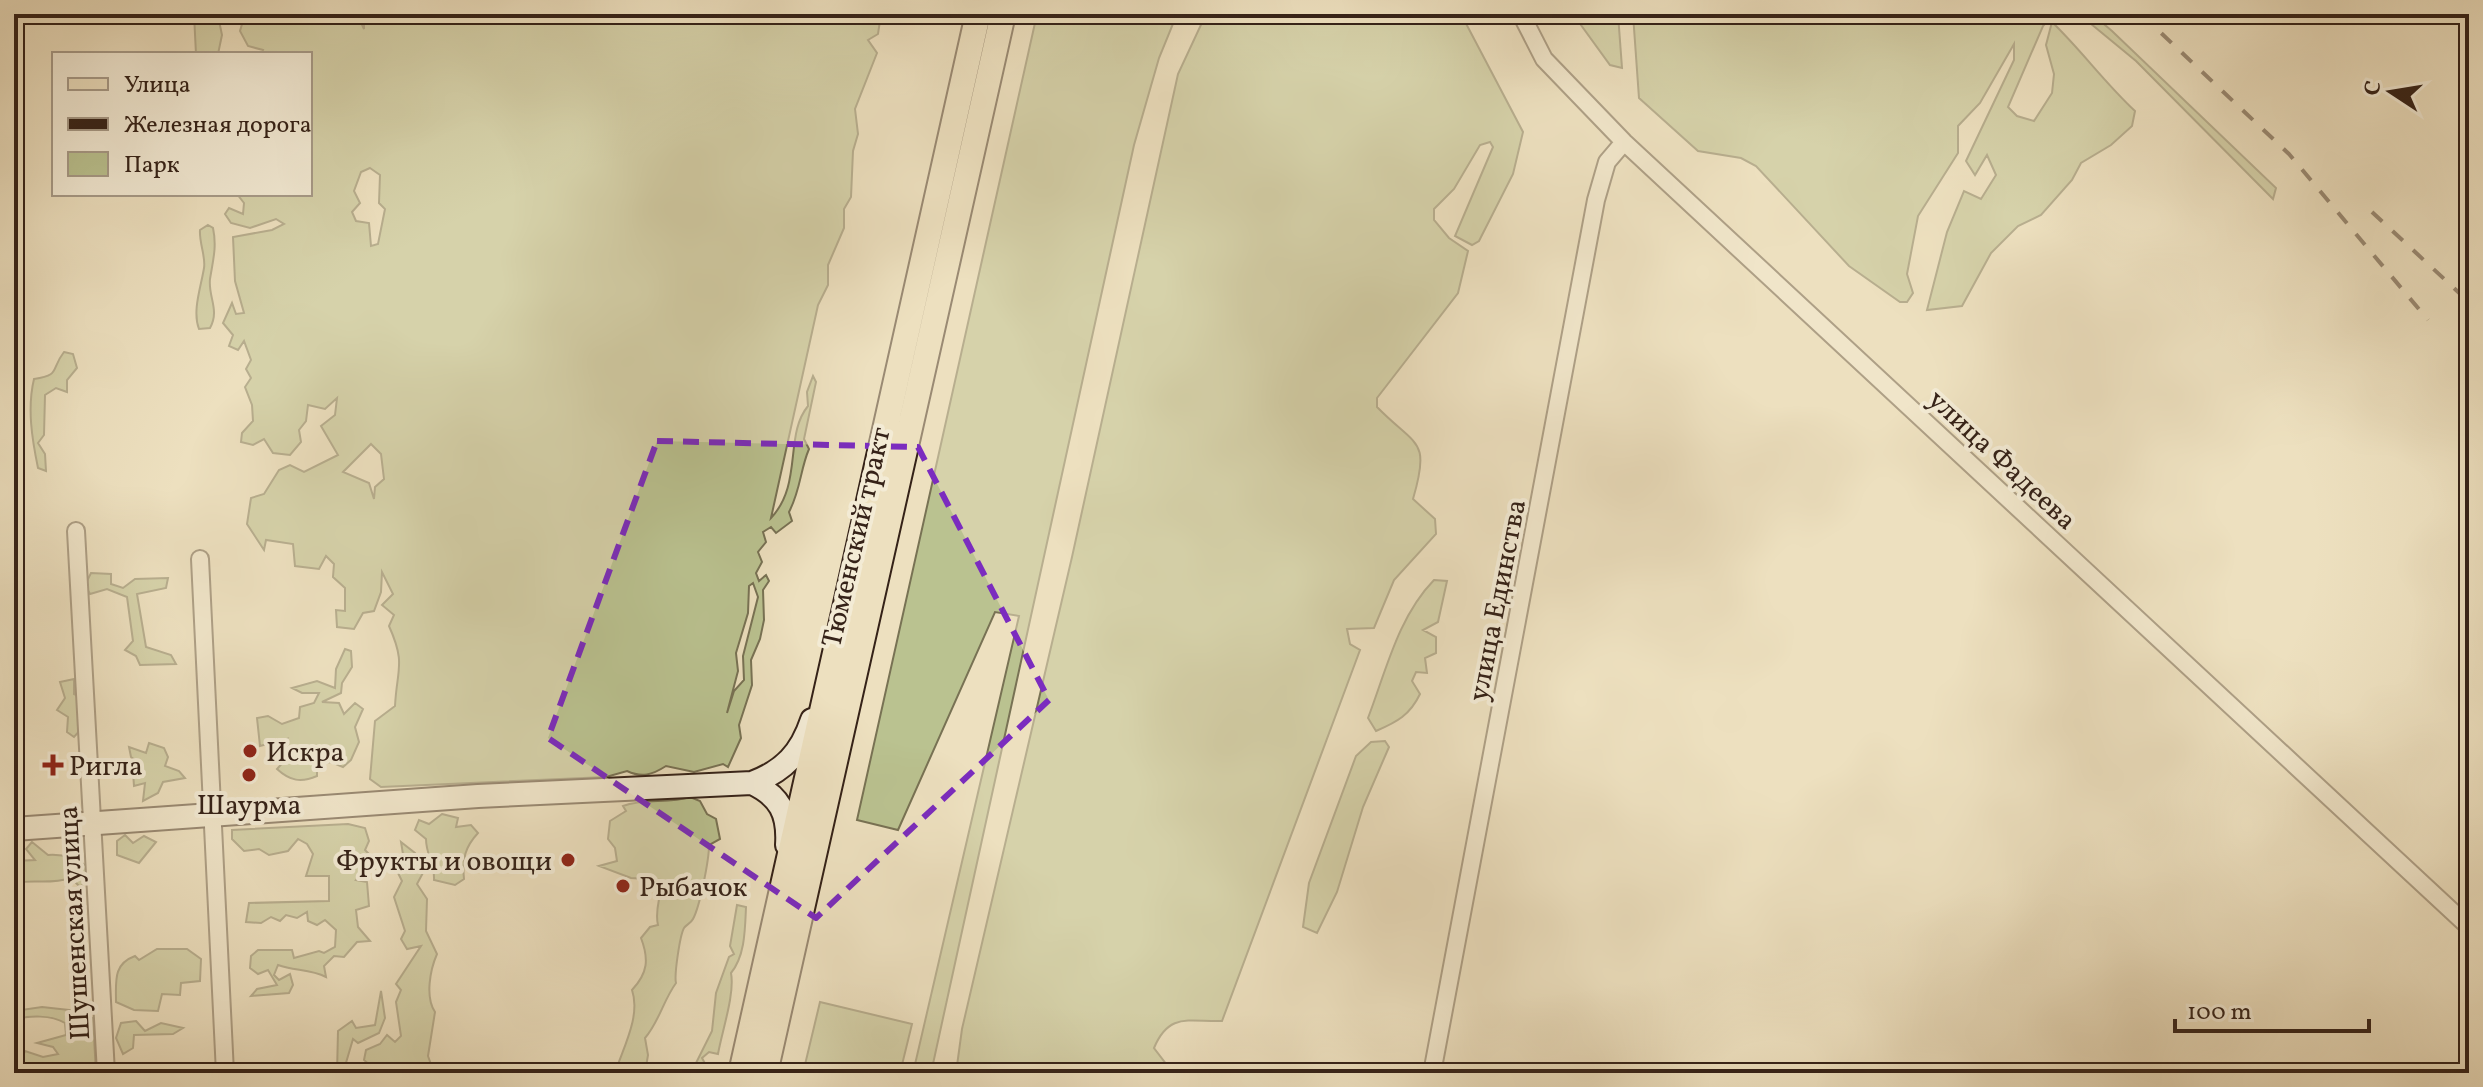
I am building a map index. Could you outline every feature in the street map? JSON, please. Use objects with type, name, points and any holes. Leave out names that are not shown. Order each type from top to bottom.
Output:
[{"type":"main road","name":"Тюменский тракт","points":[[741,1073],[978,14]]},
{"type":"main road","name":"Тюменский тракт","points":[[766,1070],[1003,14]]},
{"type":"street","name":"улица Фадеева","points":[[1521,14],[1544,59],[1624,142],[2469,927]]},
{"type":"street","name":"улица Единства","points":[[1432,1073],[1596,200],[1607,162],[1624,142]]},
{"type":"street","name":"Шушенская улица","points":[[76,531],[95,824],[106,1073]]},
{"type":"street","points":[[200,559],[225,1073]]},
{"type":"street","points":[[14,829],[478,796],[752,783],[787,764],[802,746],[835,654]]},
{"type":"street","points":[[752,783],[775,796],[786,814],[785,875]]},
{"type":"highlighted area","points":[[657,441],[918,447],[1049,700],[816,918],[548,738]]},
{"type":"green space","points":[[194,14],[218,16],[222,35],[218,52],[196,52]]},
{"type":"green space","points":[[245,14],[357,14],[364,29],[364,14],[881,14],[878,34],[868,40],[877,53],[855,109],[858,134],[853,151],[851,197],[844,209],[844,228],[828,265],[828,285],[818,305],[771,518],[787,490],[797,431],[808,406],[807,392],[813,376],[816,382],[804,439],[809,449],[789,512],[792,521],[776,533],[771,527],[763,532],[766,542],[758,552],[762,562],[756,573],[759,581],[766,575],[769,581],[763,590],[764,620],[751,660],[752,685],[739,725],[741,738],[728,767],[723,764],[694,772],[666,766],[642,775],[627,771],[606,777],[381,787],[370,779],[375,721],[395,706],[399,658],[389,626],[394,615],[382,605],[393,594],[382,572],[381,592],[374,611],[363,613],[354,629],[337,627],[336,610],[345,611],[345,588],[333,577],[334,564],[326,556],[319,569],[295,566],[293,544],[266,540],[264,550],[247,524],[251,498],[264,494],[279,470],[290,465],[304,472],[338,455],[321,426],[335,415],[337,398],[325,409],[308,405],[306,421],[299,430],[301,442],[290,455],[273,453],[264,439],[253,445],[241,442],[242,433],[253,421],[252,405],[245,387],[251,378],[246,369],[251,360],[244,341],[238,350],[229,346],[233,335],[223,323],[232,303],[236,314],[244,313],[235,281],[233,237],[272,230],[284,224],[276,219],[250,228],[231,223],[225,214],[229,208],[243,214],[244,203],[239,196],[312,196],[312,52],[262,52],[248,46],[240,31]],"holes":[[[370,168],[380,175],[379,203],[385,209],[378,244],[371,246],[369,223],[356,221],[352,212],[360,203],[354,191],[361,172]],[[371,444],[381,454],[384,479],[375,487],[374,499],[369,483],[343,472]],[[753,583],[758,597],[743,656],[744,680],[734,691],[727,713],[738,671],[736,653],[748,613],[749,586]]]},
{"type":"green space","points":[[1037,14],[1177,14],[1159,58],[1134,145],[931,1073],[913,1073],[1019,616],[995,612],[898,830],[857,820]]},
{"type":"green space","points":[[1206,14],[1461,14],[1523,132],[1513,174],[1479,241],[1472,245],[1455,236],[1493,147],[1490,142],[1480,145],[1454,189],[1434,209],[1434,220],[1449,238],[1468,251],[1458,293],[1377,398],[1377,407],[1410,438],[1420,454],[1413,499],[1435,519],[1436,534],[1394,580],[1374,628],[1347,629],[1350,644],[1360,650],[1222,1021],[1181,1021],[1166,1029],[1154,1048],[1173,1073],[956,1073],[962,1029],[1072,557],[1178,74]]},
{"type":"green space","points":[[1573,14],[1618,14],[1622,68],[1610,65]]},
{"type":"green space","points":[[1633,14],[2054,14],[2043,26],[2008,107],[2017,116],[2034,121],[2052,93],[2054,74],[2046,45],[2052,22],[2135,111],[2132,126],[2111,145],[2081,163],[2072,180],[2041,215],[2018,226],[1991,253],[1962,306],[1927,310],[1947,232],[1964,191],[1981,199],[1996,175],[1987,155],[1975,175],[1966,161],[2014,60],[2014,44],[1980,103],[1958,126],[1958,153],[1918,216],[1907,274],[1913,293],[1907,302],[1900,302],[1849,266],[1756,166],[1741,158],[1698,151],[1639,98]]},
{"type":"green space","points":[[2079,14],[2092,14],[2112,31],[2276,188],[2273,199],[2136,61]]},
{"type":"green space","points":[[208,225],[213,228],[215,241],[210,279],[214,315],[210,328],[199,329],[197,307],[204,264],[200,230]]},
{"type":"green space","points":[[64,352],[73,354],[77,368],[67,380],[67,392],[56,388],[45,395],[44,435],[38,443],[45,454],[46,471],[38,468],[34,446],[32,390],[34,379],[52,373]]},
{"type":"green space","points":[[91,573],[111,574],[111,584],[123,588],[135,579],[168,578],[166,588],[137,594],[146,647],[171,655],[176,664],[140,665],[136,656],[125,650],[133,641],[127,597],[107,589],[90,594],[85,585]]},
{"type":"green space","points":[[1434,580],[1447,581],[1438,622],[1423,630],[1436,637],[1436,653],[1425,658],[1427,673],[1416,672],[1412,681],[1420,694],[1412,707],[1397,721],[1376,731],[1368,718],[1394,645],[1411,611]]},
{"type":"green space","points":[[345,649],[351,651],[352,667],[342,683],[341,693],[322,702],[339,703],[344,714],[355,703],[363,709],[355,727],[359,742],[351,760],[343,767],[331,762],[317,763],[317,776],[306,780],[286,776],[277,769],[286,759],[281,748],[287,739],[260,746],[257,718],[268,716],[282,724],[299,718],[300,707],[314,703],[319,693],[302,693],[292,688],[317,681],[335,688],[336,669]]},
{"type":"green space","points":[[74,679],[74,694],[83,698],[83,727],[74,737],[67,732],[68,717],[57,710],[65,698],[60,682]]},
{"type":"green space","points":[[1385,741],[1389,747],[1363,807],[1337,892],[1317,933],[1303,927],[1309,883],[1356,756],[1371,742]]},
{"type":"green space","points":[[149,743],[164,748],[168,757],[165,766],[179,771],[185,778],[163,782],[158,793],[143,801],[145,783],[134,786],[133,772],[139,763],[131,757],[129,747],[146,753]]},
{"type":"green space","points":[[690,797],[700,801],[707,814],[716,819],[720,839],[709,845],[698,904],[681,938],[676,983],[645,1038],[648,1055],[645,1073],[615,1073],[633,1021],[632,990],[646,966],[641,938],[650,927],[658,925],[661,880],[631,878],[599,866],[617,861],[615,848],[608,839],[610,821],[626,811],[623,806]]},
{"type":"green space","points":[[442,814],[458,818],[456,827],[471,825],[478,833],[465,854],[464,879],[455,885],[434,880],[426,839],[415,830],[419,820],[429,824]]},
{"type":"green space","points":[[348,824],[365,828],[369,841],[365,850],[376,861],[375,869],[365,870],[356,880],[367,882],[369,906],[356,910],[358,927],[370,941],[357,942],[344,957],[334,956],[324,966],[326,977],[278,965],[274,975],[279,980],[290,974],[293,985],[289,993],[251,996],[257,989],[277,985],[268,970],[258,974],[250,968],[251,956],[258,950],[292,950],[294,958],[319,951],[324,953],[335,947],[336,930],[325,920],[317,925],[308,921],[307,912],[297,918],[286,915],[280,921],[271,917],[261,923],[246,922],[249,903],[329,901],[329,876],[306,876],[313,854],[307,844],[298,839],[288,851],[269,855],[259,849],[244,851],[232,839],[232,830]]},
{"type":"green space","points":[[125,835],[133,843],[144,836],[156,842],[139,863],[117,855],[117,841]]},
{"type":"green space","points":[[32,842],[48,855],[65,856],[80,862],[90,869],[91,878],[80,887],[71,878],[14,883],[14,861],[35,860],[26,849]]},
{"type":"green space","points":[[401,842],[415,853],[425,869],[417,884],[427,899],[426,931],[437,954],[429,991],[435,1012],[428,1056],[434,1073],[379,1073],[364,1060],[366,1050],[380,1044],[387,1035],[395,1042],[401,1036],[396,1002],[401,990],[396,984],[421,946],[407,949],[401,939],[405,931],[394,897],[402,881],[397,871],[397,859],[403,854]]},
{"type":"green space","points":[[737,905],[746,907],[745,934],[742,951],[731,973],[730,1002],[718,1054],[709,1052],[702,1058],[708,1069],[696,1073],[694,1067],[712,1031],[716,993],[729,957],[734,954],[730,946]]},
{"type":"green space","points":[[157,949],[187,949],[201,959],[200,981],[181,983],[180,995],[162,994],[158,1011],[134,1010],[116,1002],[119,969],[128,959],[135,956],[139,960]]},
{"type":"green space","points":[[381,991],[385,1018],[379,1033],[358,1043],[353,1039],[343,1073],[337,1073],[338,1031],[352,1021],[356,1028],[375,1025]]},
{"type":"green space","points":[[820,1002],[912,1024],[900,1073],[803,1073]]},
{"type":"green space","points":[[42,1007],[87,1012],[93,1019],[96,1073],[66,1073],[57,1063],[34,1063],[22,1073],[14,1073],[14,1064],[20,1064],[25,1051],[43,1057],[58,1054],[53,1047],[37,1043],[66,1035],[65,1023],[40,1017],[14,1020],[14,1011]]},
{"type":"green space","points":[[136,1021],[145,1031],[161,1023],[183,1028],[173,1034],[134,1035],[133,1048],[123,1054],[116,1038],[121,1023]]},
{"type":"railway","points":[[2141,14],[2289,154],[2428,320]]},
{"type":"railway","points":[[2372,212],[2469,302]]},
{"type":"place","name":"Искра","points":[[250,751]]},
{"type":"place","name":"Ригла","points":[[53,765]]},
{"type":"place","name":"Шаурма","points":[[249,775]]},
{"type":"place","name":"Фрукты и овощи","points":[[568,860]]},
{"type":"place","name":"Рыбачок","points":[[623,886]]}]
